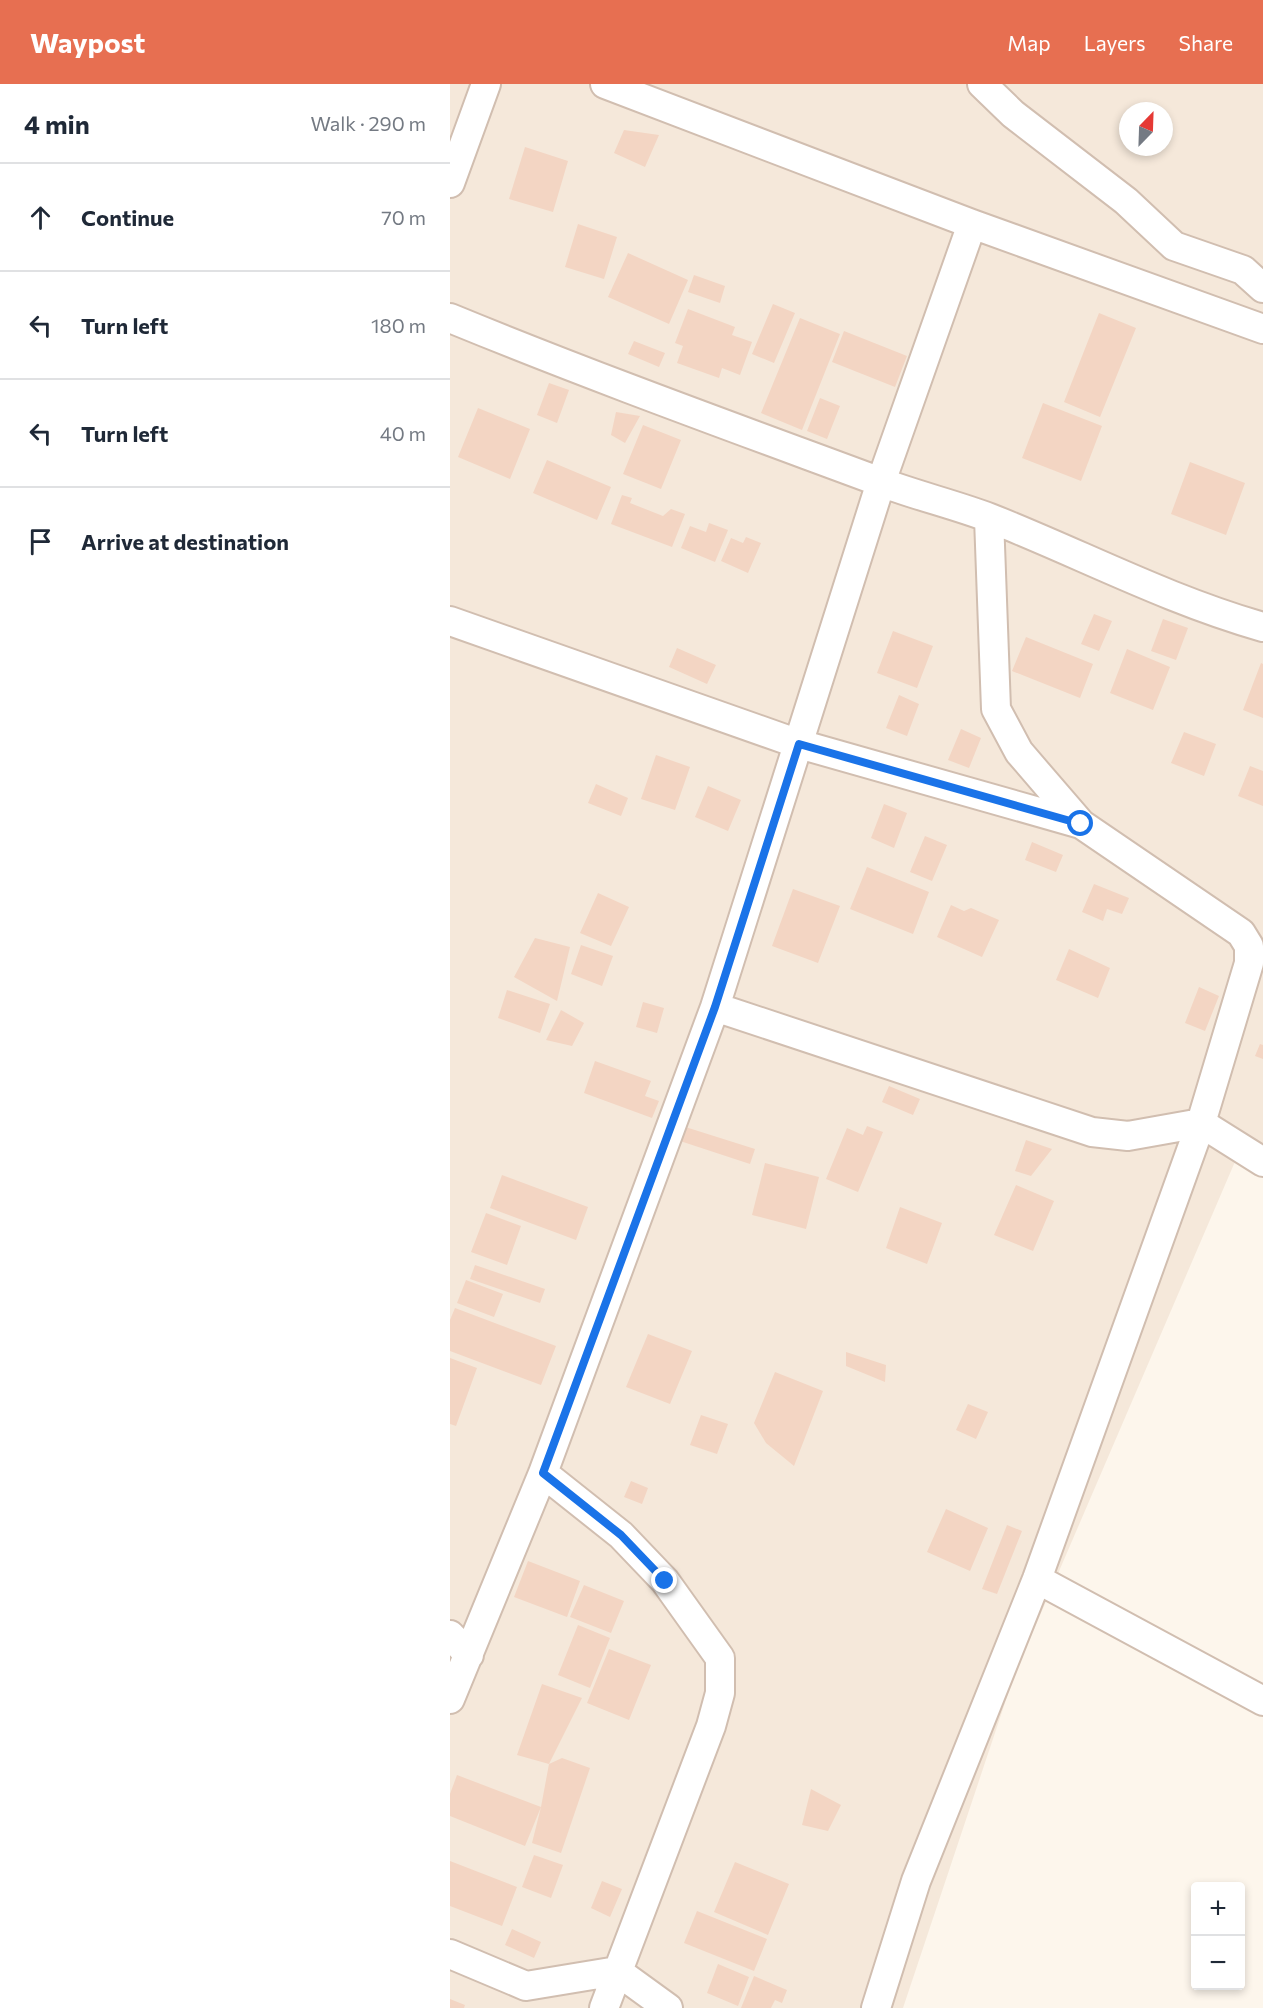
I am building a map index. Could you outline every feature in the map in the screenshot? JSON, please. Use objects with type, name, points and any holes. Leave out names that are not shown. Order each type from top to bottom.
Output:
[{"type":"street","points":[[450,183],[486,84]]},
{"type":"street","points":[[605,84],[972,224],[1263,330]]},
{"type":"street","points":[[982,84],[1013,114],[1126,201],[1174,246],[1243,270],[1263,288]]},
{"type":"street","points":[[450,1699],[460,1645],[543,1473],[715,1007],[881,482],[972,224]]},
{"type":"street","points":[[450,318],[596,377],[676,404],[881,482],[989,518],[1110,571],[1263,627]]},
{"type":"street","points":[[876,2008],[915,1881],[1037,1579],[1201,1123],[1250,963],[1249,946],[1241,933],[1189,900],[1081,824],[1019,752],[996,709],[989,518]]},
{"type":"street","points":[[450,621],[799,744],[1081,824]]},
{"type":"street","points":[[715,1007],[1092,1132],[1128,1137],[1201,1123],[1263,1162]]},
{"type":"street","points":[[543,1473],[621,1535],[665,1581],[720,1658],[720,1693],[711,1726],[604,2008]]},
{"type":"street","points":[[1037,1579],[1263,1701]]},
{"type":"street","points":[[450,1954],[526,1986],[617,1971],[668,2008]]},
{"type":"shaded area","points":[[450,84],[1263,84],[1263,1151],[1237,1157],[1014,1676],[903,2008],[450,2008]]},
{"type":"building","points":[[624,130],[659,135],[645,167],[614,153]]},
{"type":"building","points":[[525,147],[568,161],[553,212],[509,199]]},
{"type":"building","points":[[578,224],[617,237],[604,279],[565,267]]},
{"type":"building","points":[[628,253],[688,280],[669,324],[608,297]]},
{"type":"building","points":[[694,275],[725,286],[720,303],[688,292]]},
{"type":"building","points":[[773,304],[795,313],[774,363],[752,354]]},
{"type":"building","points":[[688,309],[735,327],[732,335],[752,342],[740,375],[722,368],[719,378],[677,363],[683,346],[675,343]]},
{"type":"building","points":[[1099,313],[1136,328],[1100,417],[1064,402]]},
{"type":"building","points":[[800,318],[840,334],[802,430],[761,413]]},
{"type":"building","points":[[844,331],[907,356],[895,387],[832,362]]},
{"type":"building","points":[[634,341],[665,353],[659,367],[628,354]]},
{"type":"building","points":[[549,383],[569,390],[557,423],[537,415]]},
{"type":"building","points":[[820,398],[840,406],[827,439],[807,431]]},
{"type":"building","points":[[1043,403],[1102,426],[1081,481],[1022,458]]},
{"type":"building","points":[[478,408],[530,429],[510,479],[458,457]]},
{"type":"building","points":[[616,412],[640,416],[625,443],[611,435]]},
{"type":"building","points":[[643,425],[681,440],[661,489],[623,474]]},
{"type":"building","points":[[547,460],[611,487],[597,520],[533,493]]},
{"type":"building","points":[[1190,462],[1245,483],[1226,535],[1171,514]]},
{"type":"building","points":[[622,495],[632,498],[630,503],[663,516],[671,509],[685,514],[672,547],[611,524]]},
{"type":"building","points":[[709,523],[728,530],[715,562],[681,548],[690,526],[706,532]]},
{"type":"building","points":[[746,537],[761,543],[748,573],[721,561],[731,538],[743,543]]},
{"type":"building","points":[[1094,614],[1112,621],[1099,651],[1081,644]]},
{"type":"building","points":[[1163,619],[1188,628],[1176,660],[1151,651]]},
{"type":"building","points":[[893,631],[933,646],[917,688],[877,673]]},
{"type":"building","points":[[1026,637],[1093,664],[1080,698],[1012,671]]},
{"type":"building","points":[[677,648],[716,665],[707,684],[669,667]]},
{"type":"building","points":[[1127,649],[1170,667],[1153,710],[1110,693]]},
{"type":"building","points":[[1261,663],[1263,664],[1263,718],[1243,710]]},
{"type":"building","points":[[899,695],[919,704],[907,736],[886,728]]},
{"type":"building","points":[[961,729],[981,738],[969,768],[948,760]]},
{"type":"building","points":[[1184,732],[1216,744],[1204,776],[1171,763]]},
{"type":"building","points":[[656,755],[690,767],[675,810],[641,799]]},
{"type":"building","points":[[1250,766],[1263,771],[1263,806],[1238,796]]},
{"type":"building","points":[[596,784],[628,798],[621,816],[588,803]]},
{"type":"building","points":[[708,786],[741,800],[728,831],[695,817]]},
{"type":"building","points":[[884,804],[907,813],[894,848],[871,838]]},
{"type":"building","points":[[925,836],[947,845],[932,881],[910,872]]},
{"type":"building","points":[[1032,842],[1063,855],[1056,872],[1025,860]]},
{"type":"building","points":[[867,867],[929,892],[913,934],[850,909]]},
{"type":"building","points":[[1094,884],[1129,898],[1122,914],[1107,909],[1103,921],[1082,912]]},
{"type":"building","points":[[793,889],[840,906],[818,963],[772,946]]},
{"type":"building","points":[[598,893],[629,907],[611,946],[580,933]]},
{"type":"building","points":[[951,905],[964,911],[971,908],[999,920],[982,957],[937,937]]},
{"type":"building","points":[[535,938],[570,947],[557,1001],[514,977]]},
{"type":"building","points":[[581,945],[613,956],[602,986],[571,974]]},
{"type":"building","points":[[1069,949],[1110,968],[1098,998],[1056,980]]},
{"type":"building","points":[[1199,987],[1219,996],[1205,1031],[1185,1023]]},
{"type":"building","points":[[507,990],[550,1004],[540,1033],[498,1018]]},
{"type":"building","points":[[643,1002],[664,1008],[657,1033],[636,1027]]},
{"type":"building","points":[[561,1010],[584,1023],[572,1046],[546,1040]]},
{"type":"building","points":[[1260,1044],[1263,1045],[1263,1059],[1255,1056]]},
{"type":"building","points":[[595,1061],[651,1081],[645,1096],[659,1101],[652,1118],[584,1093]]},
{"type":"building","points":[[889,1086],[920,1099],[913,1115],[882,1102]]},
{"type":"building","points":[[679,1125],[755,1149],[750,1164],[674,1139]]},
{"type":"building","points":[[867,1126],[883,1132],[858,1192],[826,1179],[847,1128],[863,1135]]},
{"type":"building","points":[[1026,1140],[1052,1149],[1031,1176],[1015,1171]]},
{"type":"building","points":[[765,1163],[819,1177],[806,1229],[752,1215]]},
{"type":"building","points":[[502,1175],[588,1207],[576,1240],[490,1208]]},
{"type":"building","points":[[1016,1185],[1054,1201],[1033,1251],[994,1235]]},
{"type":"building","points":[[900,1207],[942,1223],[927,1264],[886,1248]]},
{"type":"building","points":[[486,1213],[521,1226],[507,1265],[471,1252]]},
{"type":"building","points":[[475,1265],[545,1289],[540,1303],[470,1279]]},
{"type":"building","points":[[466,1280],[503,1294],[494,1317],[457,1303]]},
{"type":"building","points":[[455,1308],[556,1346],[541,1385],[450,1351],[450,1320]]},
{"type":"building","points":[[648,1334],[692,1351],[670,1404],[626,1387]]},
{"type":"building","points":[[846,1352],[886,1365],[885,1382],[846,1366]]},
{"type":"building","points":[[450,1358],[477,1368],[456,1426],[450,1424]]},
{"type":"building","points":[[775,1372],[823,1391],[794,1466],[766,1443],[754,1423]]},
{"type":"building","points":[[968,1404],[988,1412],[976,1439],[956,1430]]},
{"type":"building","points":[[701,1415],[728,1424],[717,1454],[690,1445]]},
{"type":"building","points":[[631,1481],[648,1488],[642,1504],[624,1497]]},
{"type":"building","points":[[946,1509],[988,1528],[970,1571],[927,1552]]},
{"type":"building","points":[[1007,1525],[1022,1531],[997,1594],[982,1589]]},
{"type":"building","points":[[528,1561],[580,1581],[567,1617],[514,1597]]},
{"type":"building","points":[[584,1585],[624,1601],[611,1633],[570,1617]]},
{"type":"building","points":[[578,1625],[610,1638],[590,1688],[558,1675]]},
{"type":"building","points":[[609,1649],[651,1665],[629,1720],[587,1703]]},
{"type":"building","points":[[542,1684],[582,1698],[549,1764],[517,1755]]},
{"type":"building","points":[[562,1758],[590,1768],[561,1853],[532,1843],[549,1764]]},
{"type":"building","points":[[457,1775],[541,1807],[525,1846],[450,1816],[450,1794]]},
{"type":"building","points":[[811,1789],[841,1805],[828,1831],[802,1825]]},
{"type":"building","points":[[534,1855],[563,1865],[551,1898],[522,1887]]},
{"type":"building","points":[[450,1861],[517,1887],[502,1926],[450,1906]]},
{"type":"building","points":[[735,1862],[789,1884],[768,1935],[714,1912]]},
{"type":"building","points":[[602,1881],[622,1889],[610,1917],[591,1908]]},
{"type":"building","points":[[697,1911],[767,1939],[754,1971],[684,1943]]},
{"type":"building","points":[[512,1929],[541,1942],[534,1958],[505,1945]]},
{"type":"building","points":[[718,1964],[749,1977],[738,2006],[707,1993]]},
{"type":"building","points":[[754,1976],[787,1990],[782,2003],[775,2000],[771,2008],[741,2008]]},
{"type":"building","points":[[450,1999],[465,2005],[464,2008],[450,2008]]},
{"type":"route","points":[[665,1581],[621,1535],[543,1473],[715,1007],[799,744],[1081,824]]}]
